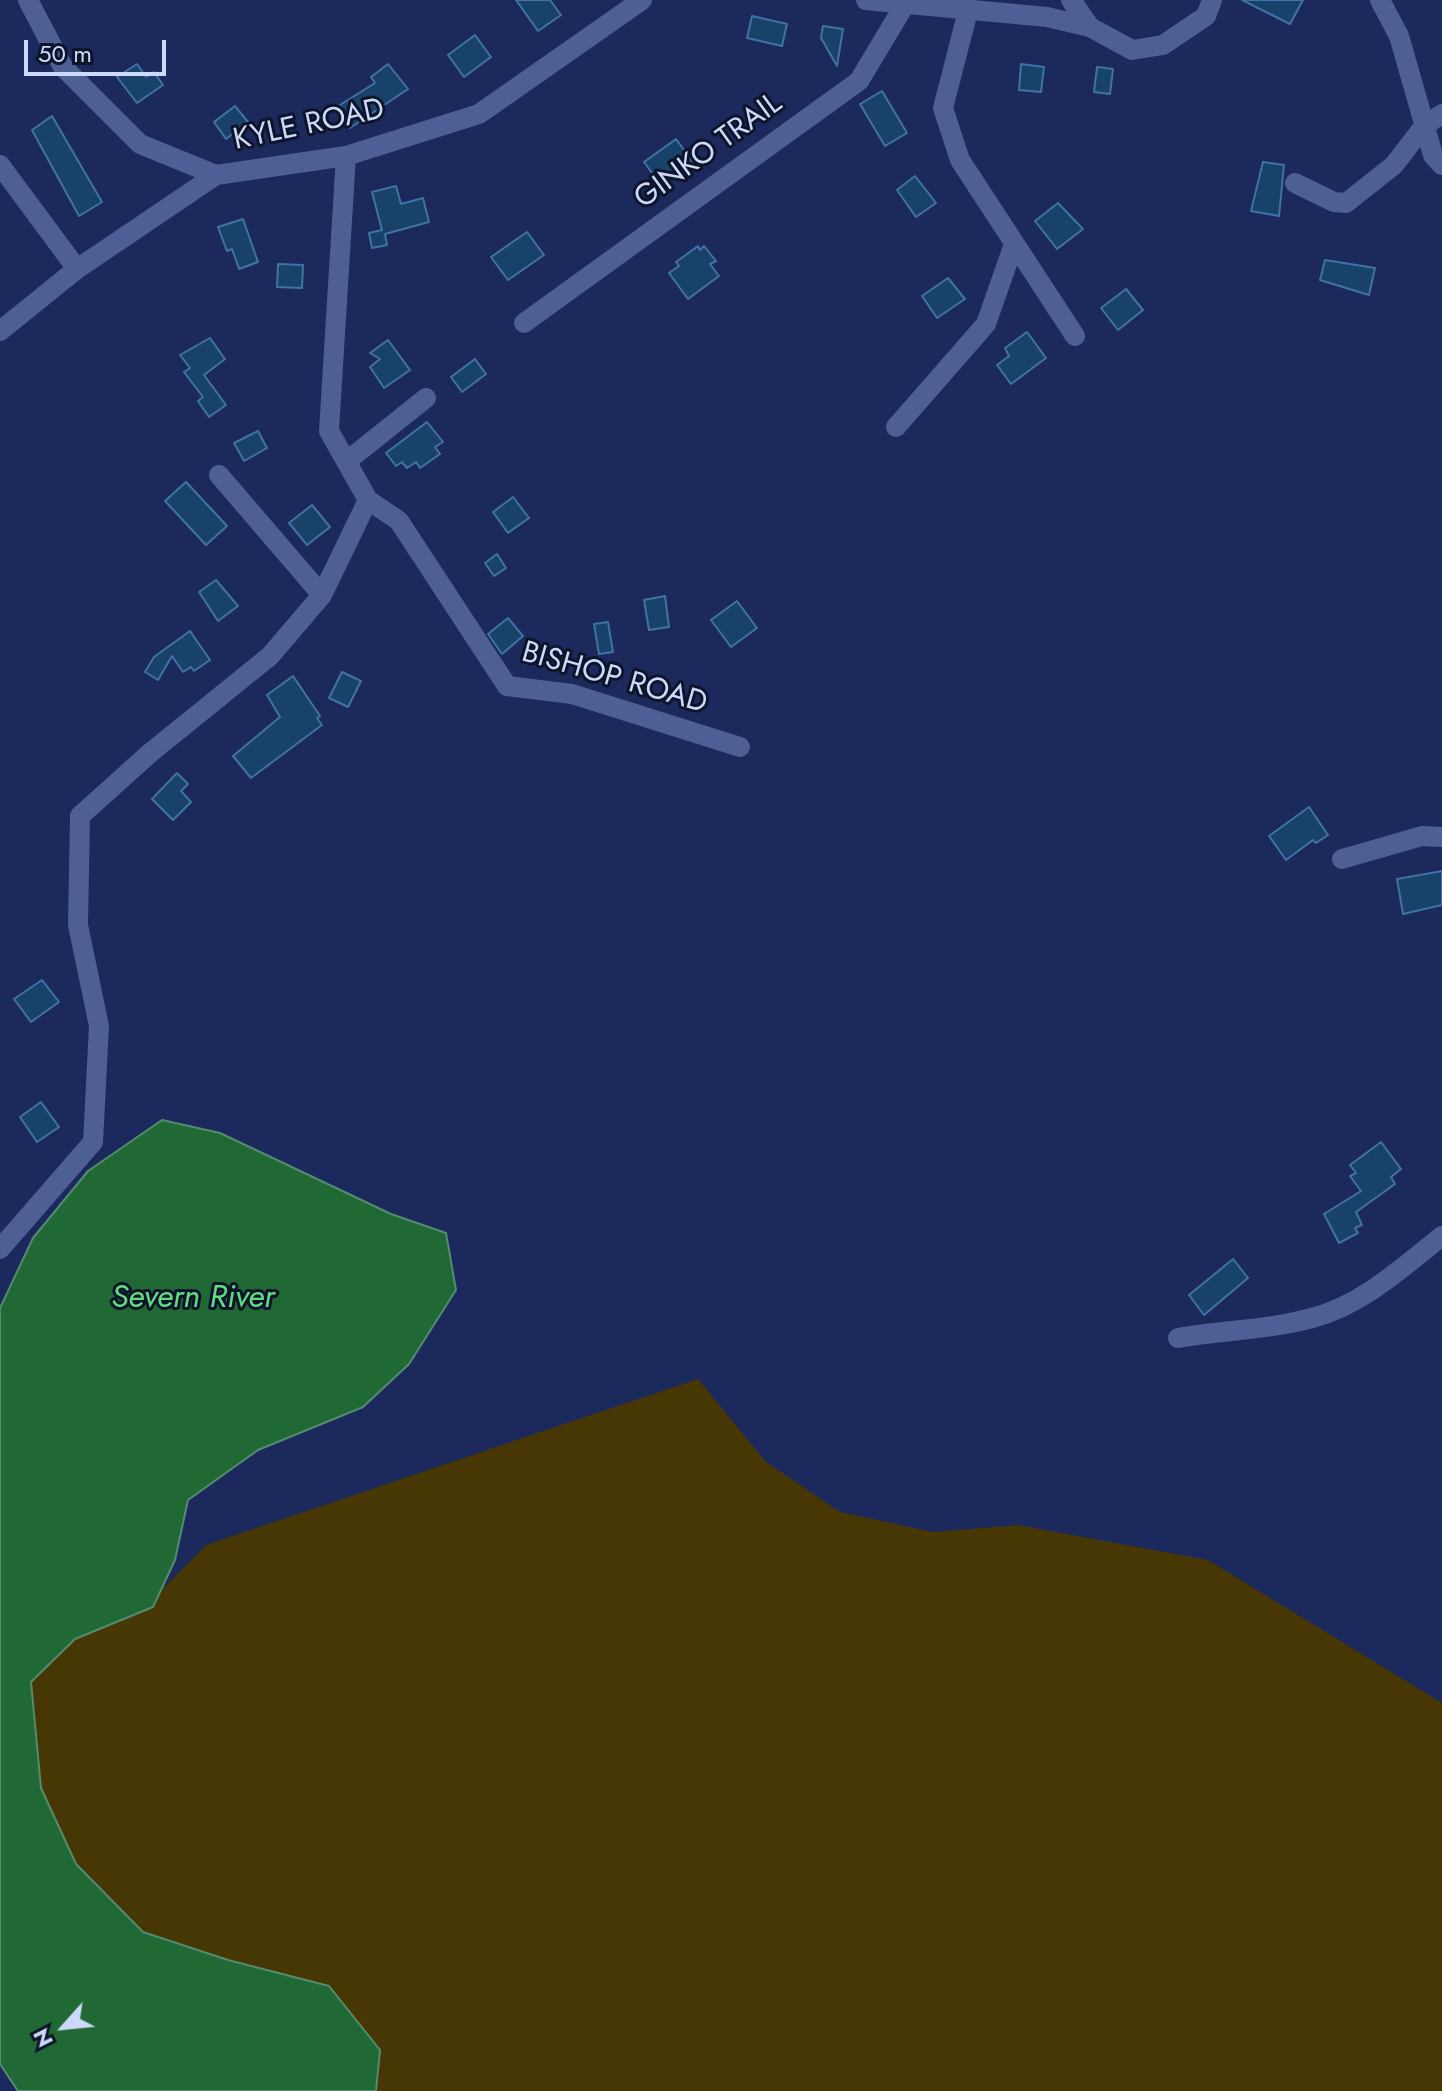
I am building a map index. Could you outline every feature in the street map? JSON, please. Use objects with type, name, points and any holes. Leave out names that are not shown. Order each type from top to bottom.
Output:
[{"type":"street","name":"KYLE ROAD","points":[[28,0],[63,67],[140,144],[216,175],[346,156],[479,114],[642,0]]},
{"type":"street","points":[[866,0],[904,6],[1047,17],[1090,27],[1132,50],[1163,45],[1206,16],[1212,0]]},
{"type":"street","points":[[1071,0],[1090,27]]},
{"type":"street","points":[[1380,0],[1399,36],[1433,155],[1442,165]]},
{"type":"street","name":"GINKO TRAIL","points":[[524,323],[859,81],[904,6]]},
{"type":"street","points":[[968,11],[943,108],[960,160],[1075,336]]},
{"type":"street","points":[[1295,183],[1334,202],[1346,203],[1394,165],[1424,126],[1442,114]]},
{"type":"street","points":[[0,1249],[93,1142],[99,1026],[78,925],[80,816],[150,753],[270,656],[322,595],[368,500],[329,431],[346,156]]},
{"type":"street","points":[[0,165],[77,269]]},
{"type":"street","points":[[0,331],[77,269],[216,175]]},
{"type":"street","points":[[896,427],[986,324],[1014,244]]},
{"type":"street","points":[[347,461],[426,398]]},
{"type":"street","points":[[219,475],[322,595]]},
{"type":"street","name":"BISHOP ROAD","points":[[368,500],[399,521],[507,686],[572,694],[740,747]]},
{"type":"street","points":[[1342,859],[1422,836],[1442,837]]},
{"type":"street","points":[[1178,1338],[1262,1329],[1322,1315],[1377,1288],[1442,1236]]},
{"type":"shaded area","points":[[698,1379],[766,1462],[840,1512],[933,1532],[1018,1525],[1208,1560],[1442,1703],[1442,2091],[376,2091],[380,2050],[228,1960],[143,1931],[76,1863],[41,1788],[31,1682],[75,1639],[153,1607],[159,1593],[206,1545]]},
{"type":"water","name":"Severn River","points":[[162,1120],[220,1133],[391,1214],[446,1233],[456,1290],[409,1364],[363,1407],[258,1450],[188,1500],[175,1560],[153,1607],[75,1639],[31,1682],[41,1788],[76,1864],[143,1932],[228,1960],[329,1986],[380,2050],[376,2091],[18,2091],[0,2064],[0,1308],[33,1238],[88,1171]]},
{"type":"building","points":[[516,0],[550,0],[561,15],[538,31]]},
{"type":"building","points":[[1242,0],[1303,0],[1290,24]]},
{"type":"building","points":[[752,16],[787,24],[782,46],[747,38]]},
{"type":"building","points":[[823,26],[843,29],[837,66],[821,38]]},
{"type":"building","points":[[475,35],[491,57],[464,77],[448,55]]},
{"type":"building","points":[[137,64],[146,77],[154,72],[163,85],[137,103],[117,77]]},
{"type":"building","points":[[388,64],[408,89],[350,128],[340,105],[375,83],[371,77]]},
{"type":"building","points":[[1021,64],[1044,67],[1041,92],[1019,90]]},
{"type":"building","points":[[1097,67],[1113,69],[1110,94],[1094,92]]},
{"type":"building","points":[[882,91],[907,133],[885,146],[860,104]]},
{"type":"building","points":[[235,106],[248,122],[226,139],[214,122]]},
{"type":"building","points":[[52,116],[102,202],[79,216],[32,130]]},
{"type":"building","points":[[676,139],[692,161],[660,184],[644,162]]},
{"type":"building","points":[[1263,162],[1284,165],[1279,216],[1251,211]]},
{"type":"building","points":[[915,176],[936,203],[916,217],[897,190]]},
{"type":"building","points":[[396,186],[401,204],[423,198],[429,222],[385,234],[387,245],[372,248],[369,233],[382,230],[372,192]]},
{"type":"building","points":[[1058,203],[1083,229],[1057,249],[1035,221]]},
{"type":"building","points":[[243,219],[258,262],[239,269],[232,249],[227,251],[218,227]]},
{"type":"building","points":[[527,232],[544,255],[508,280],[491,257]]},
{"type":"building","points":[[698,246],[700,250],[704,246],[716,261],[710,264],[719,276],[688,299],[669,273],[679,266],[676,262]]},
{"type":"building","points":[[1325,260],[1375,268],[1369,295],[1320,280]]},
{"type":"building","points":[[278,264],[303,265],[302,288],[277,287]]},
{"type":"building","points":[[948,278],[965,299],[937,318],[922,296]]},
{"type":"building","points":[[1126,289],[1143,310],[1118,330],[1101,308]]},
{"type":"building","points":[[1027,332],[1046,358],[1011,384],[997,365],[1009,356],[1005,348]]},
{"type":"building","points":[[210,338],[225,359],[204,375],[226,405],[209,417],[198,401],[203,397],[184,372],[190,368],[180,355]]},
{"type":"building","points":[[388,340],[410,370],[384,388],[370,367],[380,359],[370,353]]},
{"type":"building","points":[[475,359],[486,374],[462,392],[451,377]]},
{"type":"building","points":[[427,422],[443,442],[435,447],[440,454],[420,468],[416,462],[407,468],[402,462],[396,466],[386,453]]},
{"type":"building","points":[[258,431],[267,448],[244,461],[234,443]]},
{"type":"building","points":[[186,482],[227,526],[206,545],[165,501]]},
{"type":"building","points":[[513,497],[529,518],[508,533],[493,512]]},
{"type":"building","points":[[312,505],[330,527],[307,545],[289,523]]},
{"type":"building","points":[[497,554],[506,568],[494,576],[485,563]]},
{"type":"building","points":[[216,580],[238,606],[218,621],[199,592]]},
{"type":"building","points":[[665,596],[669,627],[649,630],[644,600]]},
{"type":"building","points":[[737,601],[757,628],[731,647],[711,620]]},
{"type":"building","points":[[508,618],[523,636],[502,654],[488,634]]},
{"type":"building","points":[[608,622],[613,652],[599,654],[594,624]]},
{"type":"building","points":[[190,631],[210,660],[194,671],[191,667],[183,672],[172,656],[158,680],[145,672],[154,657]]},
{"type":"building","points":[[342,672],[361,681],[348,707],[329,698]]},
{"type":"building","points":[[293,676],[320,716],[317,718],[322,725],[251,778],[233,756],[280,717],[267,695]]},
{"type":"building","points":[[177,773],[188,784],[181,791],[191,802],[173,820],[152,799]]},
{"type":"building","points":[[1309,807],[1328,835],[1316,843],[1313,840],[1286,860],[1269,836]]},
{"type":"building","points":[[1442,871],[1442,905],[1403,914],[1397,879]]},
{"type":"building","points":[[42,980],[59,1002],[31,1022],[14,999]]},
{"type":"building","points":[[41,1102],[59,1127],[37,1142],[20,1117]]},
{"type":"building","points":[[1381,1142],[1401,1169],[1391,1177],[1395,1184],[1356,1212],[1362,1225],[1355,1228],[1358,1233],[1339,1243],[1324,1214],[1361,1191],[1350,1176],[1356,1173],[1350,1165]]},
{"type":"building","points":[[1233,1259],[1248,1278],[1204,1315],[1189,1295]]}]
